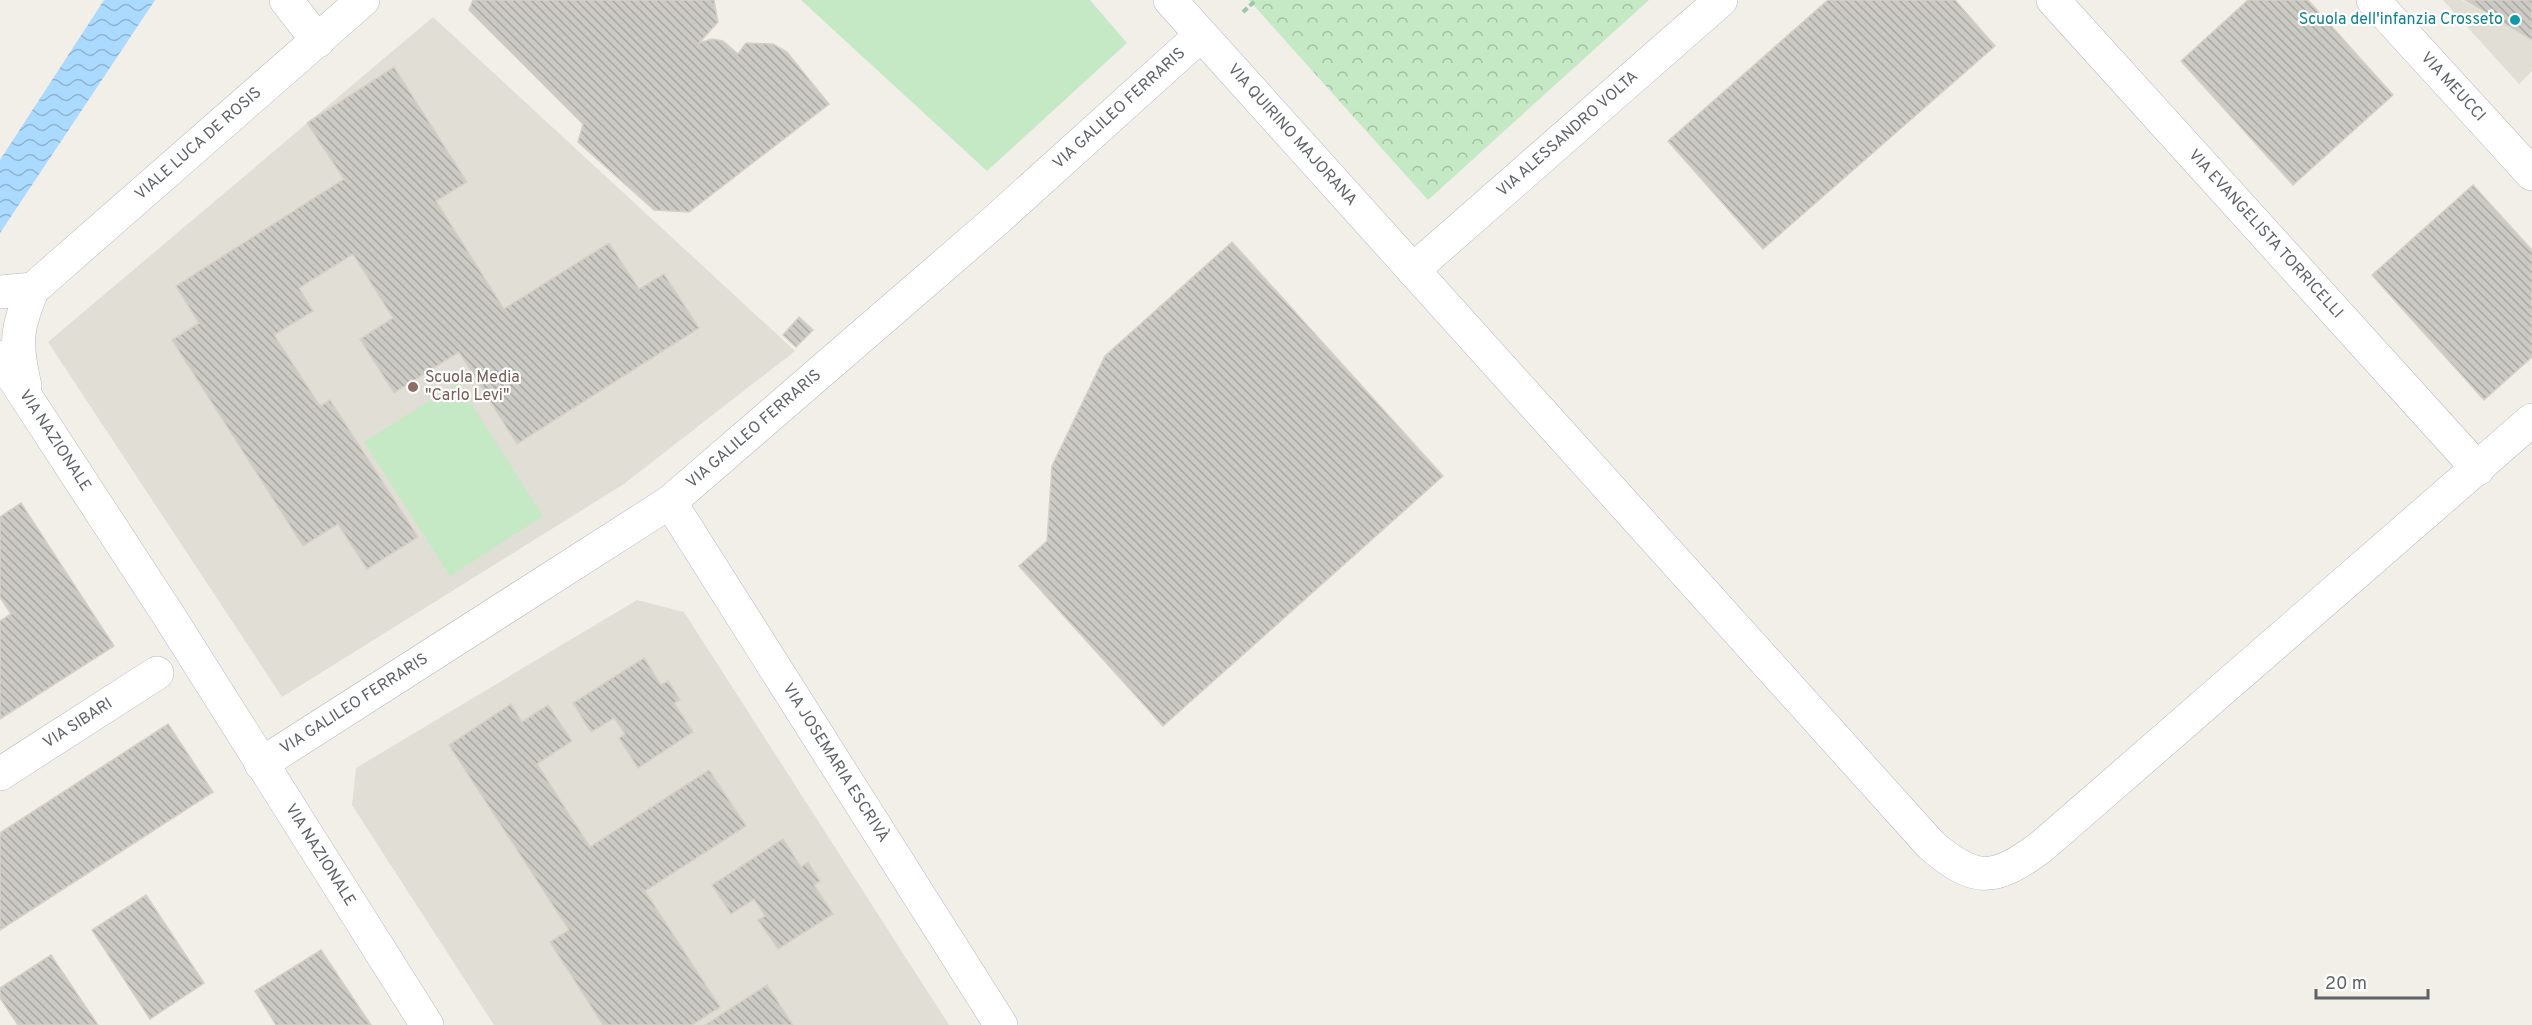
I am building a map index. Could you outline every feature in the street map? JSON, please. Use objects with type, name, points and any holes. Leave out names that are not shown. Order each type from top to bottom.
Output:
[{"type":"street","points":[[286,0],[318,40]]},
{"type":"street","name":"VIALE LUCA DE ROSIS","points":[[33,289],[363,0]]},
{"type":"street","name":"VIA QUIRINO MAJORANA","points":[[1170,0],[1931,845],[1947,858],[1968,870],[1987,875],[2005,870],[2041,847],[2532,420]]},
{"type":"street","name":"VIA ALESSANDRO VOLTA","points":[[1413,270],[1721,0]]},
{"type":"street","name":"VIA EVANGELISTA TORRICELLI","points":[[2053,0],[2478,469]]},
{"type":"street","name":"VIA MEUCCI","points":[[2373,0],[2532,174]]},
{"type":"street","name":"VIA GALILEO FERRARIS","points":[[261,764],[670,502],[994,222],[1201,35]]},
{"type":"street","points":[[0,292],[33,289],[23,312],[17,338],[28,399]]},
{"type":"street","name":"VIA NAZIONALE","points":[[0,357],[169,616],[427,1025]]},
{"type":"street","name":"VIA JOSEMARIA ESCRIVÀ","points":[[670,502],[1001,1025]]},
{"type":"street","points":[[169,616],[169,645],[157,673],[189,676],[214,687]]},
{"type":"street","name":"VIA SIBARI","points":[[0,774],[157,673]]},
{"type":"path","points":[[1243,12],[1256,0]]},
{"type":"shaded area","points":[[2443,0],[2462,0],[2532,40],[2532,71],[2519,84]]},
{"type":"shaded area","name":"Scuola Media \"Carlo Levi\"","points":[[433,17],[795,351],[624,484],[282,697],[48,342]]},
{"type":"shaded area","points":[[637,600],[684,612],[949,1025],[494,1025],[352,805],[356,768]]},
{"type":"green space","points":[[801,0],[1090,0],[1127,43],[987,171]]},
{"type":"green space","points":[[1249,0],[1649,0],[1428,200]]},
{"type":"green space","points":[[458,383],[543,516],[450,576],[364,442]]},
{"type":"water","points":[[104,0],[155,0],[0,233],[0,160]]},
{"type":"building","points":[[473,0],[714,0],[718,22],[699,43],[712,39],[723,41],[738,54],[746,43],[773,44],[787,52],[829,104],[689,212],[654,210],[578,142],[583,124],[469,10]]},
{"type":"building","points":[[1828,0],[1955,0],[1995,46],[1763,249],[1668,141]]},
{"type":"building","points":[[2248,0],[2308,0],[2393,95],[2293,185],[2181,61]]},
{"type":"building","name":"Scuola dell'infanzia Crosseto","points":[[2465,0],[2532,0],[2532,40]]},
{"type":"building","points":[[394,67],[467,182],[436,201],[504,309],[609,243],[639,289],[664,274],[699,328],[517,444],[459,352],[394,393],[360,339],[393,318],[353,254],[299,288],[313,311],[274,335],[320,406],[330,400],[418,537],[367,569],[338,524],[303,546],[172,340],[199,323],[176,286],[344,179],[307,123]]},
{"type":"building","points":[[2473,185],[2532,250],[2532,357],[2484,400],[2372,275]]},
{"type":"building","points":[[1232,242],[1443,476],[1163,726],[1019,566],[1047,541],[1052,466],[1105,356]]},
{"type":"building","points":[[799,317],[813,330],[796,347],[783,335]]},
{"type":"building","points":[[21,503],[114,646],[0,719],[0,621],[11,614],[0,597],[0,517]]},
{"type":"building","points":[[644,658],[661,685],[668,681],[680,700],[674,703],[693,732],[638,768],[619,738],[625,734],[614,718],[591,732],[573,703]]},
{"type":"building","points":[[511,704],[522,722],[548,705],[572,741],[537,764],[590,847],[709,770],[746,826],[645,891],[720,1007],[692,1025],[603,1025],[550,942],[569,930],[449,745]]},
{"type":"building","points":[[168,724],[213,792],[0,930],[0,833]]},
{"type":"building","points":[[783,839],[801,867],[808,862],[820,881],[814,885],[833,914],[778,949],[758,920],[765,916],[754,899],[731,914],[712,885]]},
{"type":"building","points":[[146,895],[204,983],[150,1019],[92,930]]},
{"type":"building","points":[[321,950],[371,1025],[276,1025],[255,991]]},
{"type":"building","points":[[51,955],[98,1025],[18,1025],[0,998],[0,988]]},
{"type":"building","points":[[767,985],[793,1025],[705,1025]]},
{"type":"place","name":"Scuola dell'infanzia Crosseto","points":[[2515,20]]},
{"type":"place","name":"Scuola Media \"Carlo Levi\"","points":[[413,387]]}]
